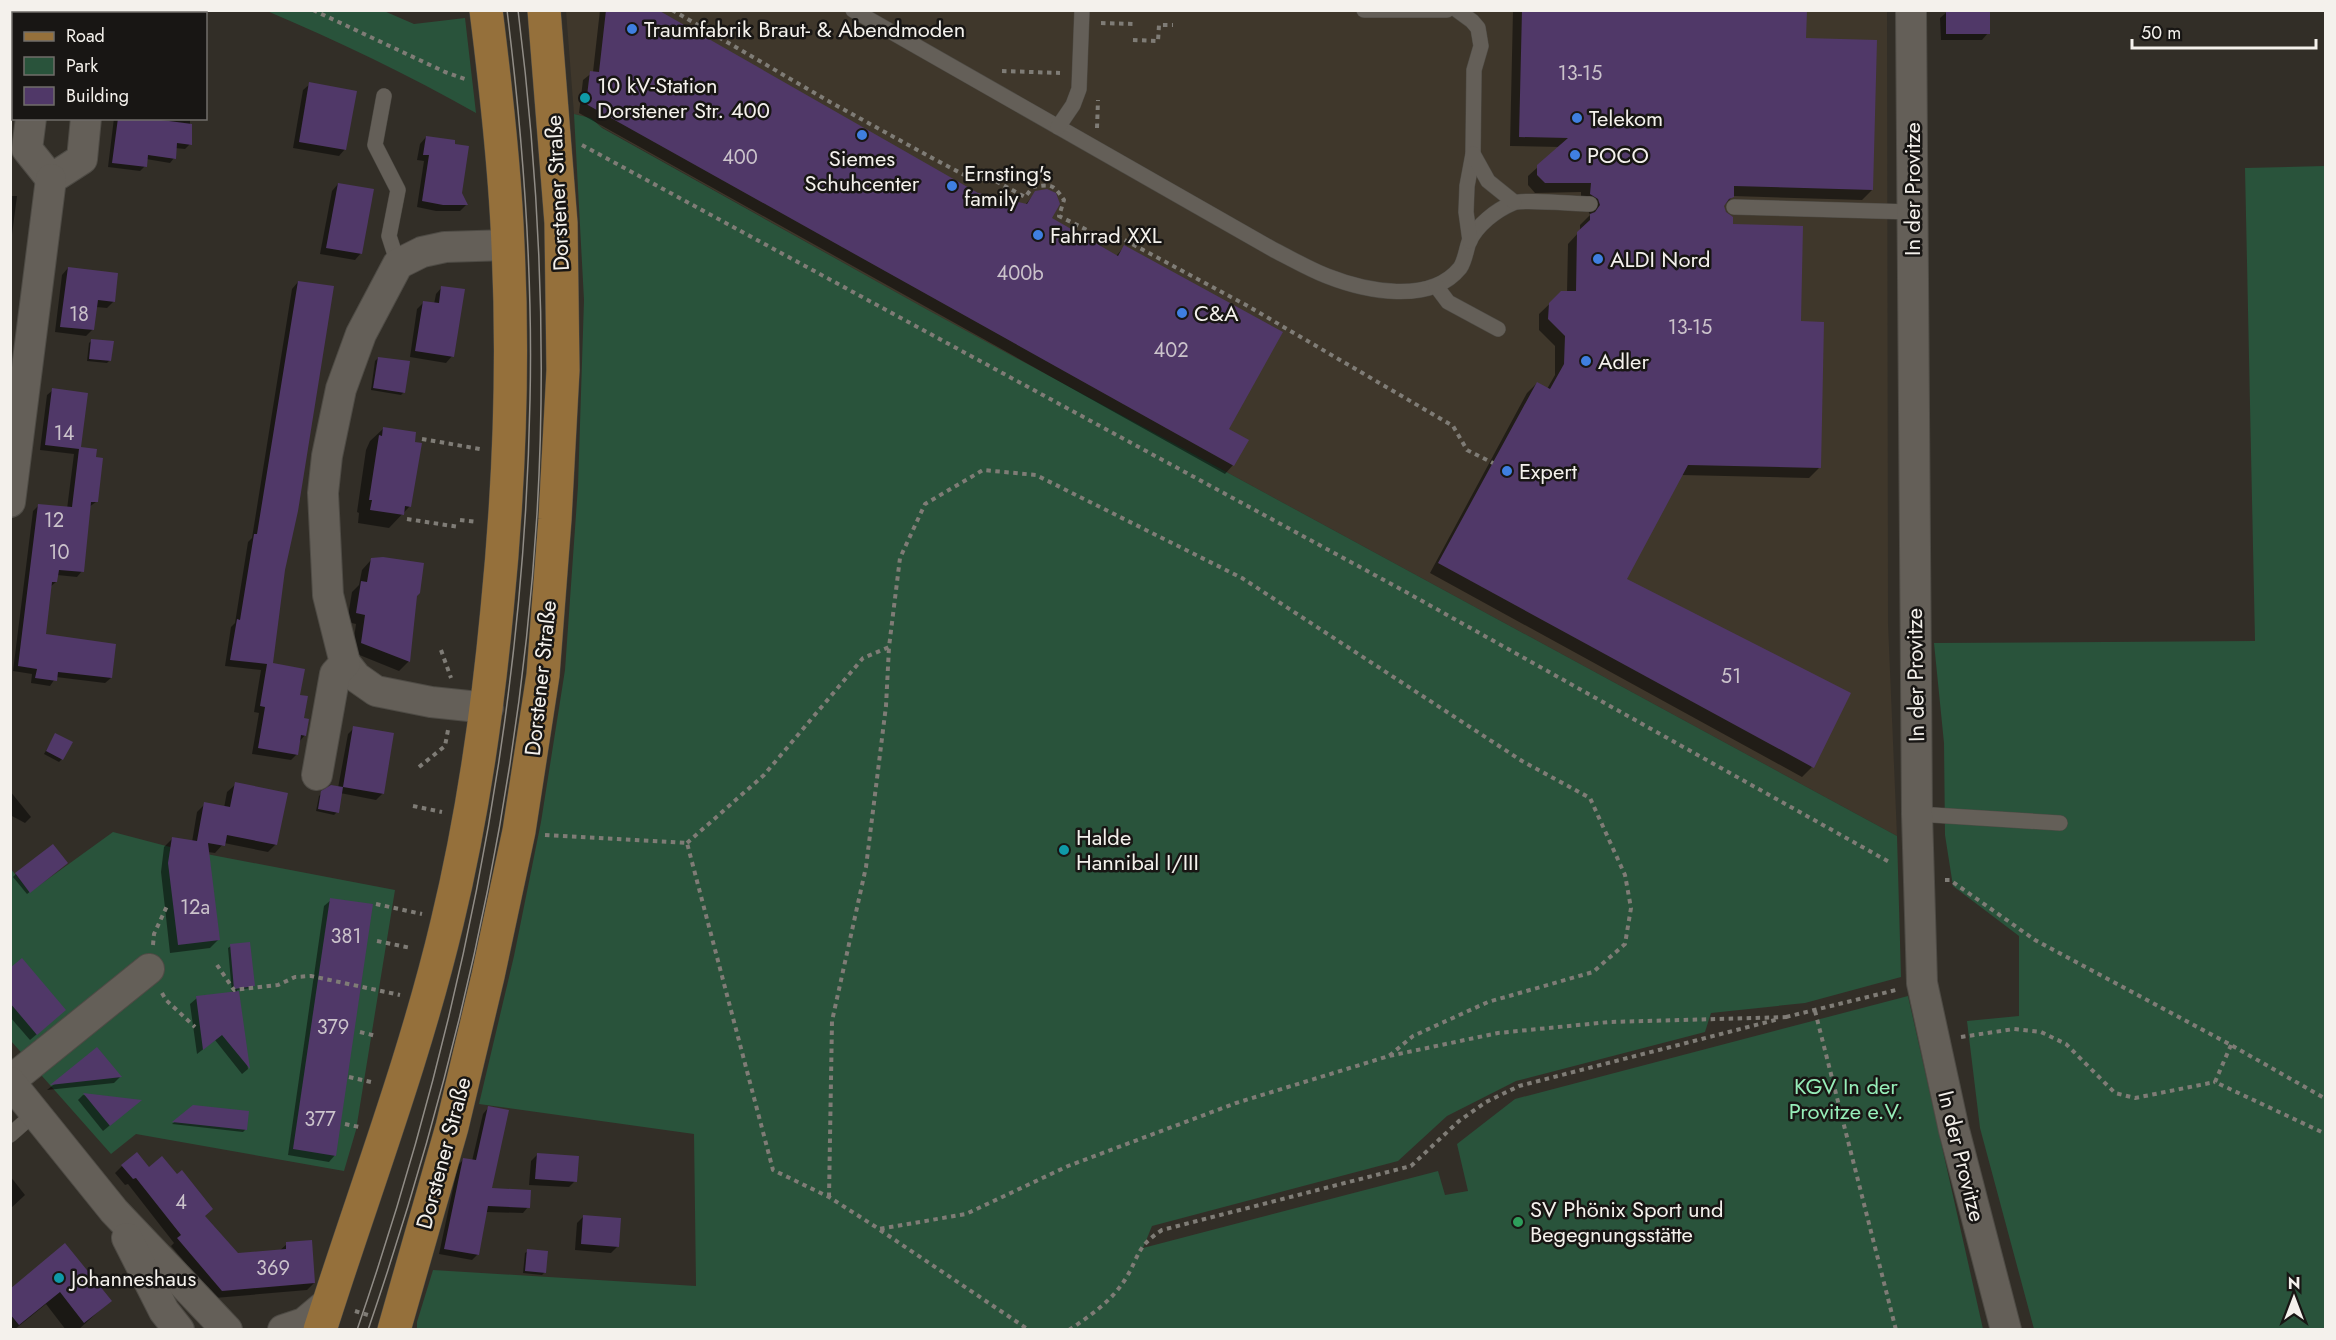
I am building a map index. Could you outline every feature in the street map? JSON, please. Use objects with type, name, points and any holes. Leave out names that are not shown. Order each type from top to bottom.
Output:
[{"type":"main road","points":[[324,1316],[388,1128],[440,952],[468,827],[488,708],[505,526],[511,367],[508,246],[496,89],[486,10]]},
{"type":"main road","name":"Dorstener Straße","points":[[394,1329],[452,1127],[488,976],[519,831],[543,675],[563,370],[561,223],[556,137],[544,10]]},
{"type":"street","name":"In der Provitze","points":[[1911,10],[1917,814],[1922,983],[1933,1041],[2006,1329]]},
{"type":"street","points":[[10,501],[51,179],[27,149],[24,120]]},
{"type":"street","points":[[51,179],[82,159],[86,120]]},
{"type":"street","points":[[488,708],[431,702],[376,690],[356,677],[345,663],[328,596],[324,530],[327,456],[341,389],[361,334],[398,264],[422,252],[445,247],[508,246]]},
{"type":"street","points":[[317,775],[335,674],[345,663]]},
{"type":"street","points":[[149,969],[10,1082],[114,1211],[230,1328]]},
{"type":"street","points":[[114,1211],[164,1311],[178,1329]]},
{"type":"street","points":[[283,1329],[324,1316]]},
{"type":"lane","points":[[549,67],[554,10]]},
{"type":"lane","points":[[853,10],[1274,250],[1328,277],[1353,284],[1386,291],[1415,290],[1436,286],[1450,278],[1461,266],[1470,241],[1483,223],[1514,202],[1590,204]]},
{"type":"lane","points":[[1058,128],[1079,88],[1082,10]]},
{"type":"lane","points":[[1364,10],[1441,11]]},
{"type":"lane","points":[[1457,10],[1476,16],[1481,46],[1474,70],[1473,154],[1467,186],[1466,212],[1470,241]]},
{"type":"lane","points":[[384,96],[375,145],[398,190],[389,236],[398,264]]},
{"type":"lane","points":[[1473,154],[1488,181],[1514,202]]},
{"type":"lane","points":[[1734,207],[1912,212]]},
{"type":"lane","points":[[1436,286],[1448,302],[1498,329]]},
{"type":"lane","points":[[1917,814],[2060,823]]},
{"type":"lane","points":[[10,1135],[35,1113]]},
{"type":"path","points":[[313,10],[445,72],[496,89]]},
{"type":"path","points":[[672,10],[830,102],[972,179],[992,179],[1025,197],[1033,195]]},
{"type":"path","points":[[1100,32],[1101,23],[1134,24]]},
{"type":"path","points":[[1133,40],[1158,41],[1159,25],[1173,26]]},
{"type":"path","points":[[976,80],[987,60],[997,71],[1062,73],[1063,65]]},
{"type":"path","points":[[1098,94],[1097,129],[1100,137]]},
{"type":"path","points":[[556,137],[585,146],[606,157],[1406,592],[1918,878],[1950,880],[2035,940],[2231,1045],[2325,1099]]},
{"type":"path","points":[[1025,197],[1033,187],[1048,185],[1055,187],[1064,200],[1059,209],[1059,216],[1096,235],[1119,237],[1246,304],[1453,426],[1467,450],[1493,463]]},
{"type":"path","points":[[422,438],[509,454]]},
{"type":"path","points":[[829,1197],[832,1021],[866,867],[886,706],[889,647],[900,558],[925,504],[983,470],[1036,475],[1242,578],[1522,761],[1590,798],[1625,875],[1631,908],[1625,944],[1593,972],[1488,1002],[1413,1036],[1389,1056]]},
{"type":"path","points":[[407,519],[459,527]]},
{"type":"path","points":[[519,831],[557,836],[687,843],[764,775],[863,658],[889,647]]},
{"type":"path","points":[[687,843],[773,1170],[829,1197],[1029,1329]]},
{"type":"path","points":[[376,904],[448,920]]},
{"type":"path","points":[[168,906],[154,934],[149,969],[166,1000],[195,1027]]},
{"type":"path","points":[[377,941],[440,952]]},
{"type":"path","points":[[217,966],[234,990],[278,985],[295,977],[311,976],[383,990]]},
{"type":"path","points":[[1070,1329],[1098,1311],[1125,1279],[1138,1250],[1162,1230],[1411,1166],[1460,1121],[1486,1102],[1519,1086],[1922,983]]},
{"type":"path","points":[[1815,1011],[1896,1329]]},
{"type":"path","points":[[879,1229],[966,1214],[1068,1166],[1236,1103],[1389,1056],[1498,1033],[1609,1022],[1788,1017]]},
{"type":"path","points":[[1933,1041],[2014,1029],[2041,1032],[2066,1044],[2115,1093],[2134,1098],[2215,1082],[2325,1134]]},
{"type":"path","points":[[360,1032],[376,1036]]},
{"type":"path","points":[[2215,1082],[2231,1045]]},
{"type":"path","points":[[349,1077],[371,1082]]},
{"type":"shaded area","points":[[566,11],[1887,11],[1888,624],[1897,836],[926,309],[602,127],[591,118],[574,114]]},
{"type":"green space","points":[[267,11],[384,11],[414,24],[465,18],[476,113],[373,59]]},
{"type":"green space","name":"KGV In der Provitze e.V.","points":[[574,114],[591,118],[602,128],[926,309],[1897,836],[1901,977],[1805,1003],[1711,1013],[1705,1032],[1516,1081],[1447,1116],[1398,1161],[1152,1226],[1143,1248],[1438,1171],[1445,1195],[1468,1191],[1457,1144],[1515,1099],[1908,996],[1983,1329],[417,1329],[417,1322],[433,1270],[696,1286],[694,1134],[479,1104],[514,956],[541,822],[565,670],[578,486],[584,300]]},
{"type":"green space","points":[[2325,166],[2325,1329],[2034,1329],[1980,1128],[1967,1021],[2019,1016],[2019,936],[1953,886],[1945,835],[1944,743],[1934,643],[2255,641],[2245,168]]},
{"type":"green space","points":[[113,832],[170,847],[395,890],[356,1130],[344,1171],[136,1134],[111,1154],[11,1041],[10,868],[30,892]]},
{"type":"building","points":[[606,10],[658,10],[978,193],[1027,204],[1035,191],[1047,189],[1056,193],[1060,204],[1052,218],[1118,256],[1124,245],[1283,332],[1229,429],[1249,440],[1234,466],[586,104],[590,71],[599,72]]},
{"type":"building","points":[[1522,10],[1807,10],[1806,38],[1877,40],[1873,190],[1734,186],[1734,197],[1729,199],[1724,206],[1726,212],[1733,217],[1733,224],[1803,226],[1801,321],[1824,322],[1821,468],[1688,465],[1627,579],[1851,693],[1814,768],[1438,563],[1537,382],[1550,389],[1564,364],[1565,336],[1548,319],[1549,303],[1561,291],[1576,291],[1577,232],[1590,220],[1590,214],[1595,212],[1600,205],[1598,199],[1590,194],[1591,183],[1545,183],[1537,175],[1537,165],[1568,138],[1519,137]]},
{"type":"building","points":[[1946,10],[1990,10],[1990,34],[1946,34]]},
{"type":"building","points":[[309,82],[357,91],[346,150],[299,142]]},
{"type":"building","points":[[118,120],[161,120],[192,124],[192,145],[177,143],[176,159],[148,155],[147,167],[112,163]]},
{"type":"building","points":[[426,136],[455,140],[455,144],[469,146],[462,193],[468,205],[443,205],[422,201],[429,155],[423,155]]},
{"type":"building","points":[[338,183],[374,189],[362,254],[326,248]]},
{"type":"building","points":[[68,267],[118,273],[115,302],[98,300],[94,330],[60,327]]},
{"type":"building","points":[[298,281],[334,286],[298,511],[285,570],[273,663],[305,669],[300,695],[308,696],[304,718],[309,719],[306,736],[301,735],[298,755],[258,748],[265,707],[260,706],[267,664],[230,660],[237,619],[240,620],[254,534],[257,534]]},
{"type":"building","points":[[441,286],[465,289],[454,357],[415,351],[423,301],[439,303]]},
{"type":"building","points":[[91,339],[114,341],[111,361],[89,359]]},
{"type":"building","points":[[378,357],[410,361],[405,393],[373,388]]},
{"type":"building","points":[[52,388],[88,393],[81,447],[97,449],[96,457],[103,458],[98,502],[91,502],[84,572],[59,570],[57,582],[52,582],[46,634],[116,644],[112,678],[58,672],[57,681],[35,678],[37,669],[18,666],[38,504],[72,507],[79,449],[45,445]]},
{"type":"building","points":[[383,427],[416,432],[415,442],[422,443],[411,507],[405,506],[404,515],[370,510],[372,500],[369,500],[379,435],[382,436]]},
{"type":"building","points":[[383,557],[424,563],[420,593],[417,596],[410,662],[361,643],[365,615],[356,613],[361,581],[367,582],[371,558]]},
{"type":"building","points":[[353,726],[394,733],[384,794],[343,787]]},
{"type":"building","points":[[55,733],[73,742],[63,760],[46,751]]},
{"type":"building","points":[[235,782],[288,793],[277,845],[227,835],[225,846],[208,843],[220,940],[178,945],[168,863],[172,837],[197,841],[204,802],[230,807]]},
{"type":"building","points":[[331,785],[343,787],[339,813],[318,809],[321,791]]},
{"type":"building","points":[[53,844],[68,863],[30,893],[15,873]]},
{"type":"building","points":[[330,898],[373,904],[336,1156],[293,1149]]},
{"type":"building","points":[[250,942],[255,986],[234,989],[230,944]]},
{"type":"building","points":[[22,958],[66,1010],[37,1035],[10,1003],[10,968]]},
{"type":"building","points":[[239,991],[250,1069],[222,1035],[203,1050],[196,996]]},
{"type":"building","points":[[97,1047],[122,1077],[50,1085]]},
{"type":"building","points":[[83,1093],[142,1100],[110,1126]]},
{"type":"building","points":[[193,1105],[249,1111],[247,1130],[172,1122]]},
{"type":"building","points":[[488,1106],[509,1110],[492,1188],[531,1190],[530,1208],[488,1206],[479,1255],[444,1249],[463,1158],[476,1160]]},
{"type":"building","points":[[137,1152],[149,1167],[162,1156],[177,1174],[182,1170],[213,1209],[205,1216],[238,1253],[286,1249],[286,1242],[312,1240],[315,1283],[222,1291],[177,1238],[181,1235],[136,1178],[133,1179],[121,1165]]},
{"type":"building","points":[[537,1153],[579,1156],[577,1182],[535,1179]]},
{"type":"building","points":[[583,1215],[621,1218],[619,1247],[581,1244]]},
{"type":"building","name":"Johanneshaus","points":[[65,1243],[112,1301],[84,1323],[60,1292],[19,1325],[10,1314],[10,1289]]},
{"type":"building","points":[[527,1249],[548,1251],[546,1273],[525,1271]]},
{"type":"tram line","points":[[357,1330],[394,1217],[427,1103],[455,988],[480,871],[500,754],[515,637],[525,518],[531,351],[522,156],[507,10]]},
{"type":"tram line","points":[[368,1330],[430,1131],[457,1030],[500,825],[529,618],[540,451],[541,325],[536,199],[518,10]]},
{"type":"place","name":"Traumfabrik Braut- & Abendmoden","points":[[632,29]]},
{"type":"place","name":"10 kV-Station Dorstener Str. 400","points":[[585,98]]},
{"type":"place","name":"Telekom","points":[[1577,118]]},
{"type":"place","name":"Siemes Schuhcenter","points":[[862,135]]},
{"type":"place","name":"POCO","points":[[1575,155]]},
{"type":"place","name":"Ernsting's family","points":[[952,186]]},
{"type":"place","name":"Fahrrad XXL","points":[[1038,235]]},
{"type":"place","name":"ALDI Nord","points":[[1598,259]]},
{"type":"place","name":"C&A","points":[[1182,313]]},
{"type":"place","name":"Adler","points":[[1586,361]]},
{"type":"place","name":"Expert","points":[[1507,471]]},
{"type":"place","name":"Halde Hannibal I/III","points":[[1064,850]]},
{"type":"place","name":"SV Phönix Sport und Begegnungsstätte","points":[[1518,1222]]},
{"type":"place","name":"Johanneshaus","points":[[59,1278]]}]
